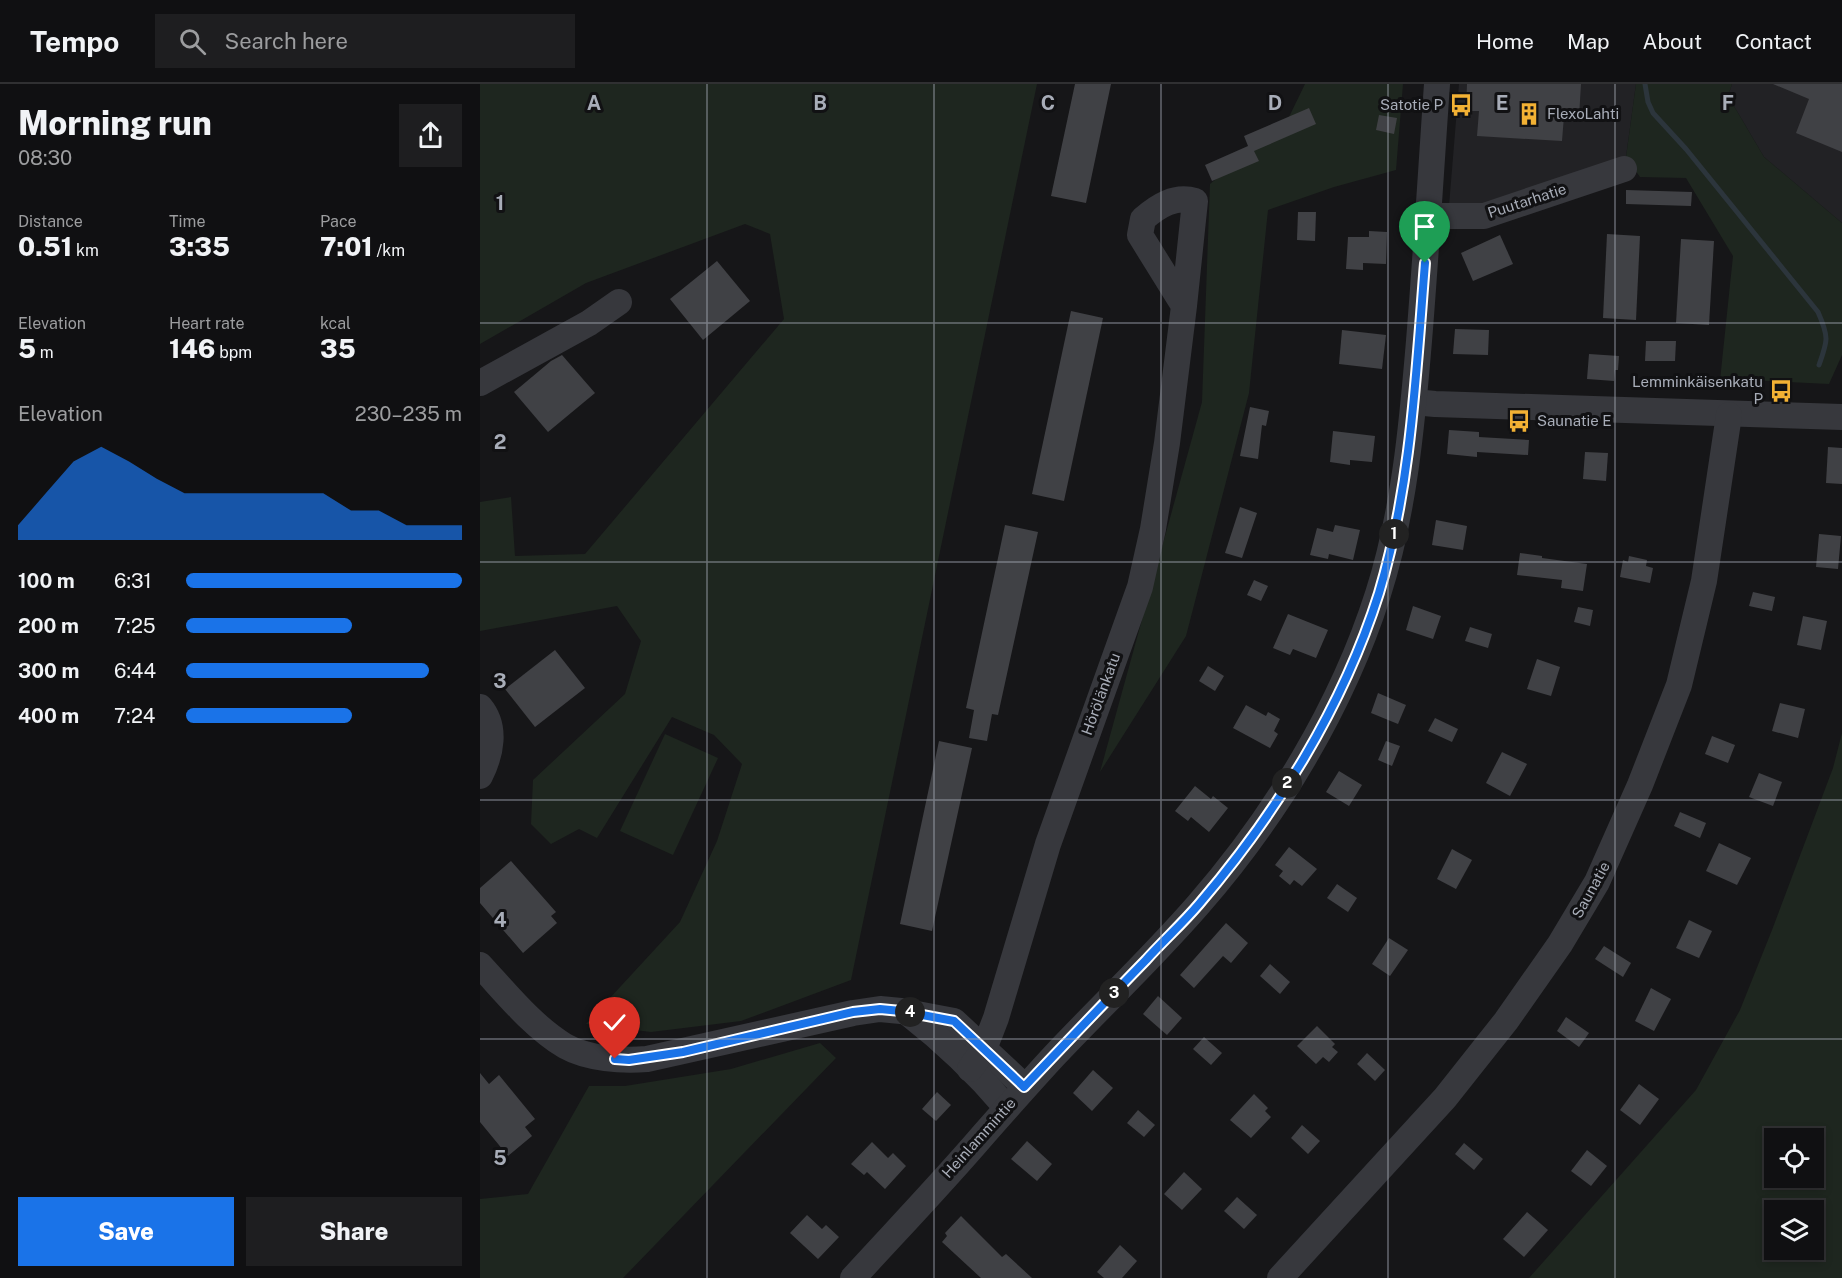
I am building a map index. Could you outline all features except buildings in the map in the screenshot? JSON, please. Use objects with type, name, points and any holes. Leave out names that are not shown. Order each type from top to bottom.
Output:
[{"type":"street","name":"Heinlammintie","points":[[853,1278],[985,1134],[1024,1087],[1198,905],[1253,835],[1309,749],[1334,704],[1378,594],[1400,500],[1414,402],[1437,84]]},
{"type":"street","name":"Puutarhatie","points":[[1428,216],[1484,216],[1624,168]]},
{"type":"street","points":[[480,383],[589,323],[619,303]]},
{"type":"street","name":"Hörölänkatu","points":[[977,1059],[996,1018],[1048,844],[1140,587],[1153,529],[1167,443],[1184,306]]},
{"type":"street","points":[[1414,402],[1729,415],[1842,417]]},
{"type":"street","name":"Saunatie","points":[[1280,1278],[1445,1098],[1506,1021],[1560,944],[1597,882],[1640,785],[1679,685],[1704,581],[1729,415]]},
{"type":"street","points":[[480,706],[484,711],[492,736],[486,763],[480,776]]},
{"type":"street","points":[[480,965],[538,1026],[566,1047],[587,1054],[615,1059],[638,1060],[683,1052],[853,1012],[880,1009],[954,1021],[977,1059],[982,1079],[1006,1107]]},
{"type":"street","points":[[977,1059],[1024,1087]]},
{"type":"shaded area","points":[[480,84],[1037,84],[851,980],[741,1021],[651,1032],[586,1024],[680,922],[717,841],[742,764],[714,735],[672,717],[597,838],[579,829],[551,844],[531,824],[533,780],[625,694],[641,641],[617,606],[480,631],[480,502],[511,497],[515,556],[585,554],[784,319],[770,234],[745,224],[586,283],[480,344]]},
{"type":"shaded area","points":[[1305,84],[1403,84],[1396,170],[1334,187],[1268,210],[1249,393],[1186,636],[1100,772],[1202,402],[1210,184],[1289,117]]},
{"type":"shaded area","points":[[1459,84],[1636,84],[1626,157],[1481,208],[1449,206]]},
{"type":"shaded area","points":[[1636,84],[1732,84],[1728,96],[1764,157],[1842,223],[1842,355],[1829,384],[1749,380],[1719,390],[1733,256],[1686,178],[1640,177],[1626,157]]},
{"type":"shaded area","points":[[1732,84],[1842,84],[1842,223],[1764,157],[1728,96]]},
{"type":"shaded area","points":[[1842,733],[1842,1278],[1529,1278],[1696,1090],[1740,1010],[1833,768]]},
{"type":"shaded area","points":[[665,734],[718,758],[673,855],[620,831]]},
{"type":"shaded area","points":[[820,1043],[836,1058],[623,1278],[480,1278],[480,1199],[528,1194],[589,1086],[625,1086],[731,1069]]},
{"type":"waterway","points":[[1645,84],[1648,102],[1653,113],[1686,149],[1818,312],[1826,338],[1819,365]]},
{"type":"place","name":"Satotie P","points":[[1461,105]]},
{"type":"place","name":"FlexoLahti","points":[[1529,114]]},
{"type":"place","name":"Lemminkäisenkatu P","points":[[1781,391]]},
{"type":"place","name":"Saunatie E","points":[[1519,421]]},
{"type":"route","points":[[615,1059],[647,1059],[853,1012],[880,1009],[954,1021],[1024,1087],[1198,905],[1253,835],[1309,749],[1334,704],[1378,594],[1391,545],[1412,419],[1425,263]]}]
